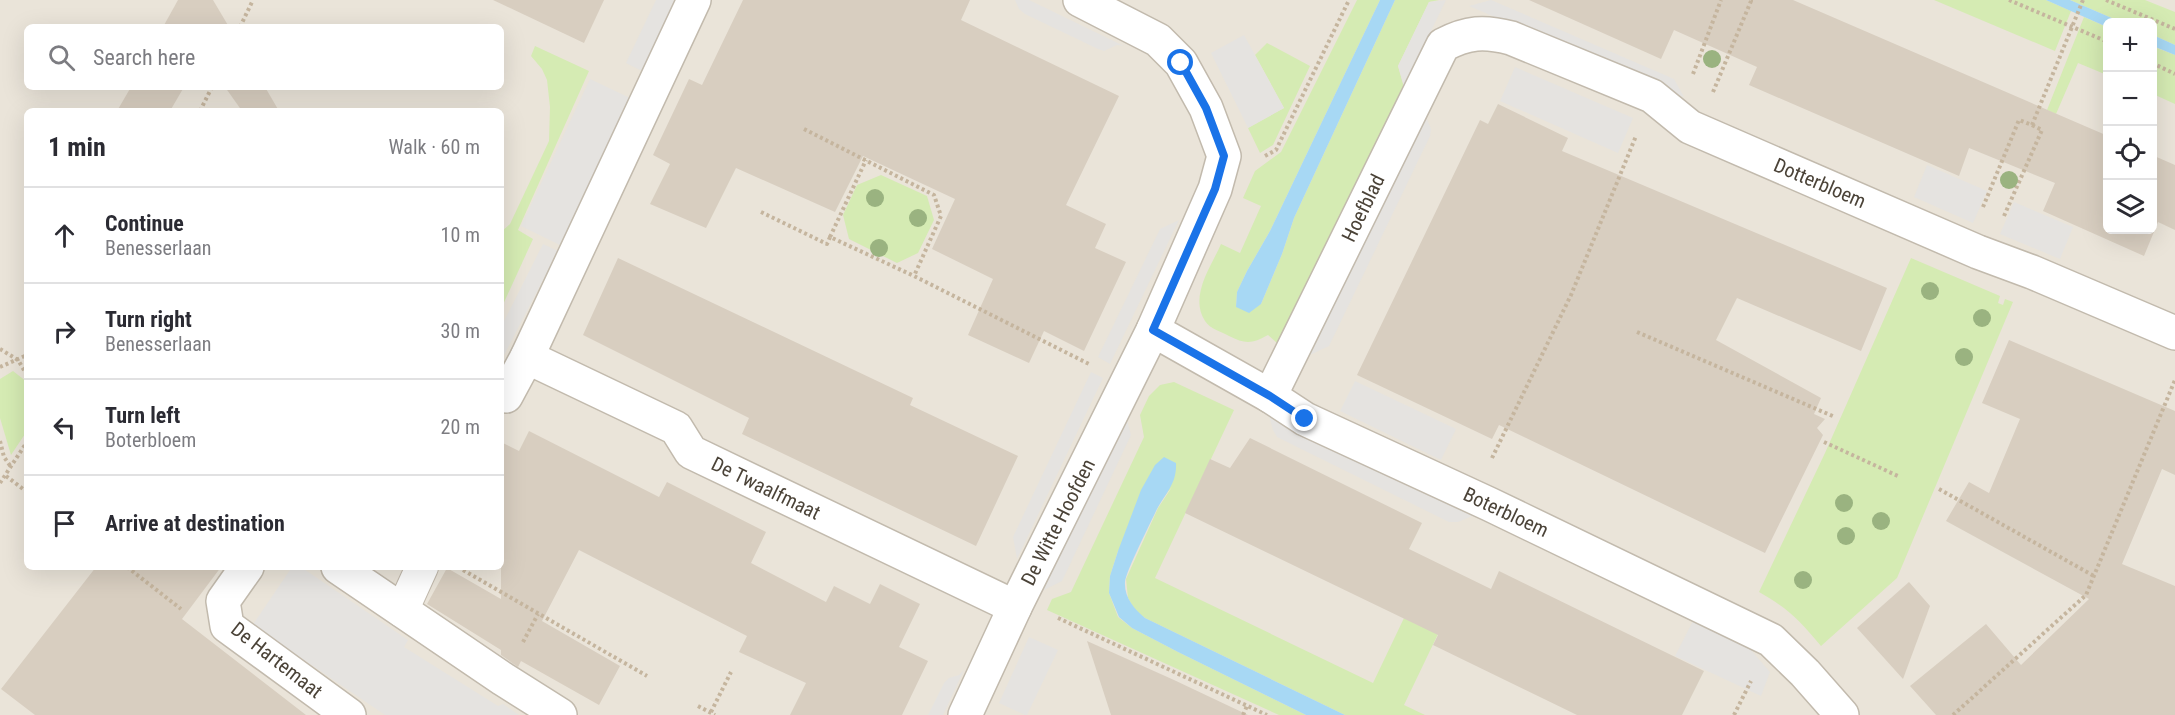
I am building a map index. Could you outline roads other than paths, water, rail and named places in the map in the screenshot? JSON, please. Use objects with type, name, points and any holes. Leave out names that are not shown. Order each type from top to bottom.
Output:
[{"type":"street","points":[[504,396],[527,357],[694,0]]},
{"type":"street","name":"De Witte Hoofden","points":[[965,715],[1015,607],[1153,330],[1215,189],[1224,156],[1206,108],[1181,63],[1158,40],[1080,0]]},
{"type":"street","name":"Dotterbloem","points":[[1470,34],[1488,32],[1511,38],[1652,96],[1690,128],[1978,252],[2032,272],[2175,333]]},
{"type":"street","name":"Hoefblad","points":[[1270,396],[1443,45],[1470,34]]},
{"type":"street","name":"Boterbloem","points":[[1153,330],[1270,396],[1305,419],[1473,496],[1771,640],[1805,673],[1842,715]]},
{"type":"street","name":"De Twaalfmaat","points":[[527,357],[676,428],[691,452],[1015,607]]},
{"type":"street","name":"De Hartemaat","points":[[245,570],[223,601],[227,626],[349,715]]},
{"type":"street","points":[[342,570],[560,715]]},
{"type":"street","points":[[402,611],[421,570]]},
{"type":"water","points":[[1380,0],[1395,0],[1294,218],[1261,304],[1249,313],[1236,307],[1237,292],[1270,231]]},
{"type":"water","points":[[2046,0],[2070,0],[2112,18],[2103,18],[2103,25]]},
{"type":"water","points":[[2157,37],[2175,45],[2175,55],[2157,48]]},
{"type":"water","points":[[1164,457],[1176,463],[1175,476],[1126,576],[1125,587],[1130,602],[1145,618],[1345,715],[1306,715],[1132,628],[1119,617],[1109,593],[1110,576],[1141,490],[1155,465]]}]
